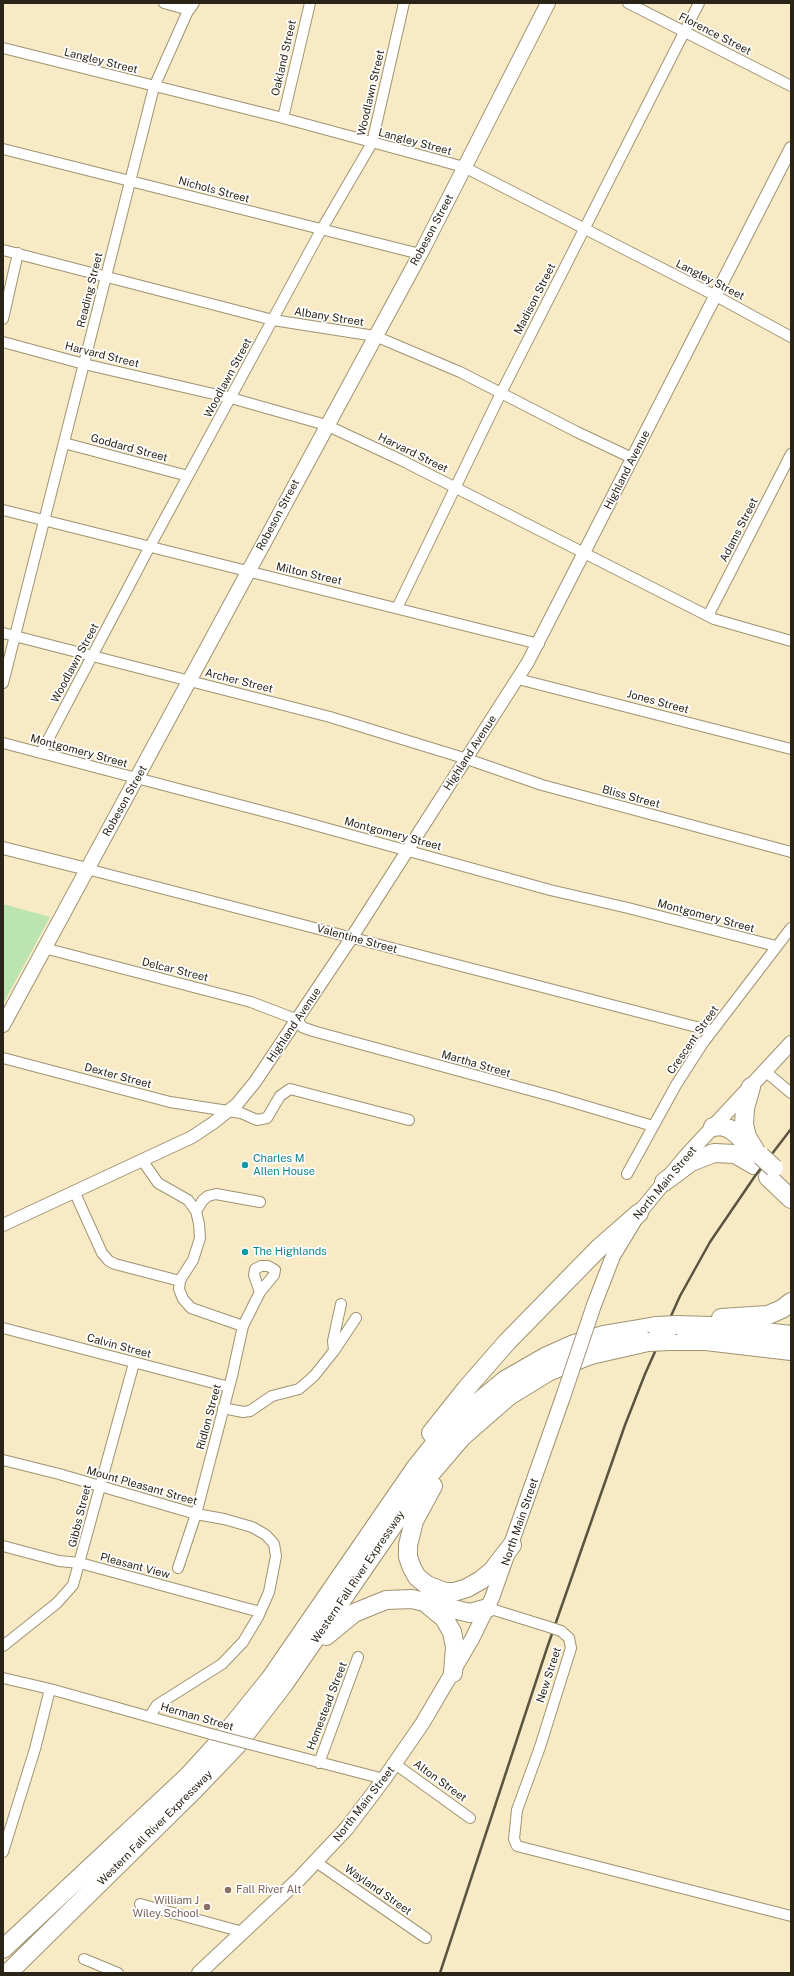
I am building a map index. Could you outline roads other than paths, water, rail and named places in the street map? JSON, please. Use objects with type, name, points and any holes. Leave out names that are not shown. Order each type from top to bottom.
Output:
[{"type":"highway","points":[[751,1088],[746,1103],[744,1124],[747,1137],[757,1157]]},
{"type":"highway","points":[[713,1127],[721,1126],[730,1129],[771,1173],[791,1199]]},
{"type":"highway","points":[[664,1182],[691,1162],[714,1153],[757,1157]]},
{"type":"highway","points":[[771,1173],[791,1184]]},
{"type":"highway","points":[[384,1513],[419,1450],[471,1383],[587,1260],[638,1213]]},
{"type":"highway","points":[[676,1328],[757,1317],[777,1311],[791,1302]]},
{"type":"highway","name":"Western Fall River Expressway","points":[[3,1949],[188,1776],[220,1742],[270,1679],[416,1467],[436,1442],[486,1394],[516,1373],[545,1357],[574,1344],[638,1323],[658,1322],[706,1341],[791,1351]]},
{"type":"highway","name":"Western Fall River Expressway","points":[[8,1973],[227,1757],[256,1722],[284,1684],[431,1471],[462,1436],[497,1405],[534,1380],[563,1366],[607,1350],[648,1342],[676,1328],[711,1326],[791,1335]]},
{"type":"highway","points":[[488,1608],[476,1602],[440,1591],[421,1581],[412,1568],[408,1557],[408,1545],[412,1527],[422,1504],[439,1476],[497,1405]]},
{"type":"highway","points":[[440,1591],[458,1591],[477,1583],[492,1571],[512,1545]]},
{"type":"highway","points":[[284,1684],[330,1632],[354,1613],[386,1600],[403,1599],[420,1601],[470,1613],[488,1608]]},
{"type":"highway","points":[[420,1601],[431,1606],[441,1614],[450,1627],[455,1647],[453,1673]]},
{"type":"main road","name":"Robeson Street","points":[[3,1025],[190,681],[326,425],[420,254],[548,3]]},
{"type":"main road","name":"North Main Street","points":[[199,1973],[316,1862],[348,1828],[422,1724],[453,1673],[488,1608],[512,1545],[594,1305],[613,1256],[638,1213],[713,1127],[766,1072],[791,1043]]},
{"type":"street","points":[[164,3],[191,7]]},
{"type":"street","name":"Oakland Street","points":[[283,118],[310,3]]},
{"type":"street","name":"Woodlawn Street","points":[[41,753],[149,548],[321,230],[372,143],[404,3]]},
{"type":"street","name":"Florence Street","points":[[628,3],[791,86]]},
{"type":"street","name":"Madison Street","points":[[397,608],[501,393],[699,3]]},
{"type":"street","name":"Reading Street","points":[[3,683],[154,87],[191,7]]},
{"type":"street","name":"Langley Street","points":[[3,48],[154,87],[283,118],[464,167],[584,230],[716,296],[791,337]]},
{"type":"street","name":"Highland Avenue","points":[[3,1225],[192,1137],[213,1124],[237,1104],[255,1082],[298,1020],[352,937],[539,644],[632,458],[791,148]]},
{"type":"street","name":"Nichols Street","points":[[3,149],[420,254]]},
{"type":"street","name":"Albany Street","points":[[3,250],[273,320],[375,336],[460,372],[632,458]]},
{"type":"street","points":[[3,319],[18,253]]},
{"type":"street","name":"Harvard Street","points":[[3,342],[84,364],[231,398],[326,425],[585,553],[708,616],[749,630],[791,641]]},
{"type":"street","name":"Goddard Street","points":[[64,443],[188,476]]},
{"type":"street","name":"Adams Street","points":[[708,616],[791,454]]},
{"type":"street","name":"Milton Street","points":[[3,510],[149,548],[539,644]]},
{"type":"street","name":"Archer Street","points":[[3,633],[330,716],[467,759]]},
{"type":"street","name":"Jones Street","points":[[518,678],[791,749]]},
{"type":"street","name":"Montgomery Street","points":[[3,743],[407,850],[550,890],[628,908],[776,946]]},
{"type":"street","name":"Bliss Street","points":[[467,759],[542,785],[791,852]]},
{"type":"street","name":"Valentine Street","points":[[3,848],[712,1031]]},
{"type":"street","name":"Crescent Street","points":[[627,1174],[652,1126],[676,1085],[712,1031],[791,928]]},
{"type":"street","name":"Delcar Street","points":[[44,948],[251,1002],[298,1020]]},
{"type":"street","name":"Martha Street","points":[[298,1020],[302,1027],[312,1031],[555,1097],[652,1126]]},
{"type":"street","name":"Dexter Street","points":[[3,1058],[170,1102],[242,1113],[257,1120],[267,1118],[280,1096],[290,1090],[409,1120]]},
{"type":"street","points":[[766,1072],[791,1093]]},
{"type":"street","points":[[142,1160],[158,1184],[188,1200],[196,1211],[200,1238],[193,1260],[180,1281],[179,1289],[182,1299],[191,1308],[243,1326]]},
{"type":"street","points":[[74,1191],[102,1253],[108,1260],[115,1264],[180,1281]]},
{"type":"street","points":[[196,1211],[203,1200],[208,1196],[216,1194],[260,1202]]},
{"type":"street","name":"Ridlon Street","points":[[178,1568],[196,1514],[238,1355],[243,1326],[260,1292]]},
{"type":"street","points":[[334,1351],[333,1341],[341,1304]]},
{"type":"street","points":[[223,1408],[242,1412],[250,1411],[272,1396],[299,1389],[314,1376],[334,1351],[356,1318]]},
{"type":"street","name":"Calvin Street","points":[[3,1328],[229,1388]]},
{"type":"street","name":"Gibbs Street","points":[[3,1646],[67,1593],[73,1585],[134,1363]]},
{"type":"street","name":"Mount Pleasant Street","points":[[3,1460],[196,1514],[224,1518],[252,1528],[266,1535],[274,1544],[276,1556],[269,1592],[260,1612]]},
{"type":"street","name":"Pleasant View","points":[[3,1546],[59,1561],[80,1564],[260,1612]]},
{"type":"street","name":"New Street","points":[[488,1608],[561,1631],[569,1638],[571,1648],[520,1803],[514,1827],[514,1839],[517,1846],[791,1916]]},
{"type":"street","points":[[150,1716],[157,1705],[222,1664],[244,1642],[260,1612]]},
{"type":"street","name":"Homestead Street","points":[[319,1762],[358,1657]]},
{"type":"street","name":"Herman Street","points":[[3,1678],[50,1689],[150,1716],[164,1722],[384,1779]]},
{"type":"street","points":[[3,1852],[35,1749],[50,1689]]},
{"type":"street","name":"Alton Street","points":[[395,1764],[470,1818]]},
{"type":"street","name":"Wayland Street","points":[[316,1862],[426,1938]]},
{"type":"street","points":[[140,1904],[243,1932]]},
{"type":"street","points":[[84,1959],[118,1973]]},
{"type":"railway","points":[[440,1973],[547,1648],[625,1425],[645,1374],[680,1296],[710,1242],[755,1176],[791,1129]]},
{"type":"place","name":"Charles M Allen House","points":[[245,1165]]},
{"type":"place","name":"The Highlands","points":[[245,1252]]},
{"type":"place","name":"Fall River Alt","points":[[228,1890]]},
{"type":"place","name":"William J Wiley School","points":[[207,1907]]}]
